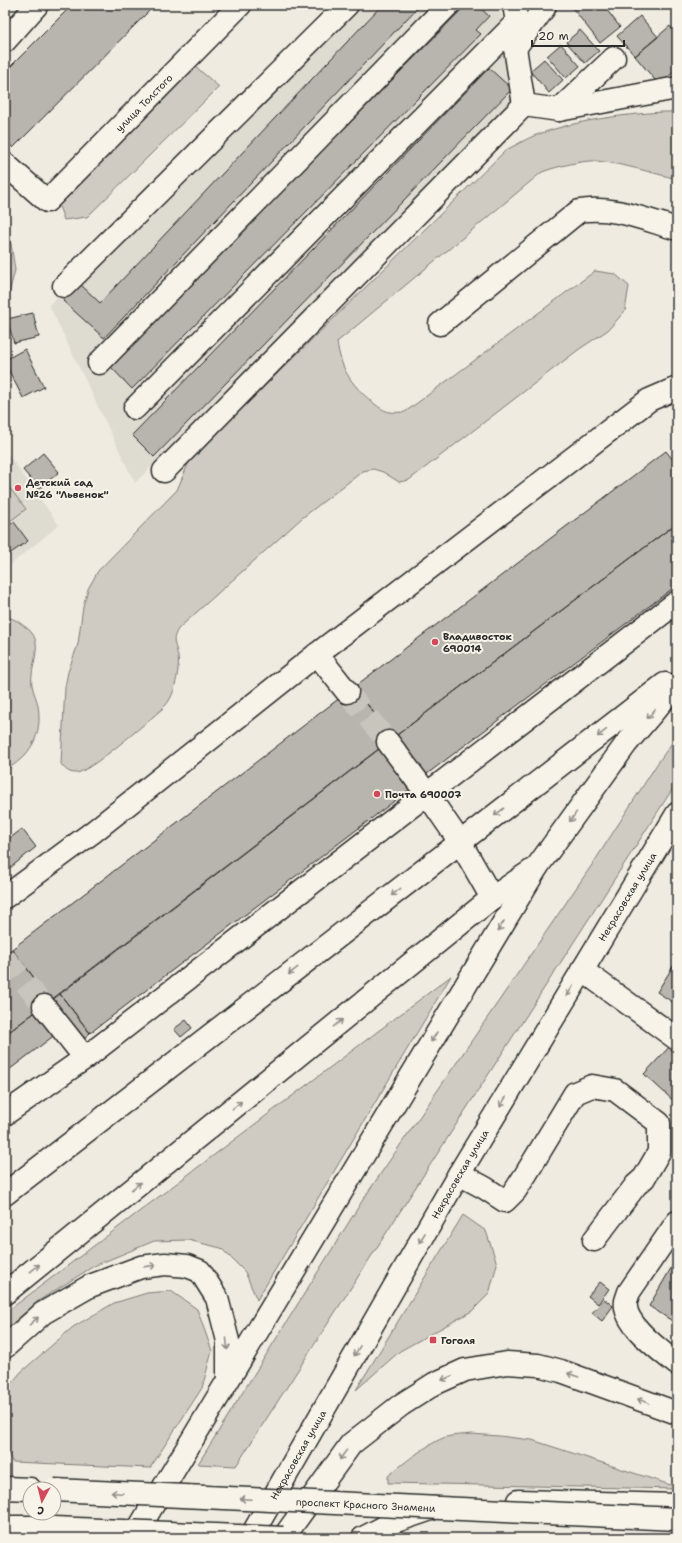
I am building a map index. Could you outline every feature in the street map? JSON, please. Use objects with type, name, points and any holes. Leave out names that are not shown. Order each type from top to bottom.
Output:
[{"type":"main road","points":[[5,41],[37,5]]},
{"type":"main road","name":"улица Толстого","points":[[5,164],[47,201],[240,5]]},
{"type":"main road","points":[[64,286],[347,5]]},
{"type":"main road","points":[[99,362],[448,5]]},
{"type":"main road","points":[[515,48],[545,5]]},
{"type":"main road","points":[[515,14],[515,48],[524,105]]},
{"type":"main road","points":[[135,408],[515,14]]},
{"type":"main road","points":[[559,110],[614,58]]},
{"type":"main road","points":[[524,105],[559,110],[677,88]]},
{"type":"main road","points":[[164,471],[524,105]]},
{"type":"main road","points":[[440,324],[579,211],[593,208],[614,212],[677,229]]},
{"type":"main road","points":[[5,897],[93,832],[317,654],[648,400],[677,388]]},
{"type":"main road","points":[[5,1114],[85,1058],[677,602]]},
{"type":"main road","points":[[317,654],[347,692]]},
{"type":"main road","points":[[5,1194],[677,675]]},
{"type":"main road","points":[[133,1538],[537,867],[626,744],[677,684]]},
{"type":"main road","points":[[388,742],[427,794],[460,842],[492,898]]},
{"type":"main road","name":"Некрасовская улица","points":[[250,1538],[459,1174],[677,814]]},
{"type":"main road","points":[[5,1293],[492,898],[537,867]]},
{"type":"main road","points":[[582,970],[677,1039]]},
{"type":"main road","points":[[44,1006],[85,1058]]},
{"type":"main road","points":[[459,1174],[505,1201],[515,1191],[575,1093],[592,1086],[615,1090],[659,1123],[659,1152],[644,1178],[636,1185],[594,1240]]},
{"type":"main road","points":[[677,1222],[629,1292],[626,1302],[627,1312],[631,1321],[649,1341],[677,1364]]},
{"type":"main road","points":[[5,1347],[44,1313],[90,1286],[141,1267],[165,1264],[187,1266],[200,1271],[217,1298],[228,1341],[228,1378]]},
{"type":"main road","points":[[5,1527],[283,1538],[351,1444],[400,1405],[434,1384],[465,1370],[507,1363],[538,1365],[561,1371],[677,1413]]},
{"type":"main road","points":[[5,1488],[22,1489]]},
{"type":"main road","name":"проспект Красного Знамени","points":[[62,1490],[677,1519]]},
{"type":"main road","points":[[363,1538],[396,1521],[433,1508],[481,1501],[677,1505]]},
{"type":"main road","points":[[80,1538],[100,1530]]},
{"type":"shaded area","points":[[348,5],[499,5],[517,99],[135,483],[49,305]]},
{"type":"shaded area","points":[[196,67],[219,87],[87,217],[64,220],[59,206]]},
{"type":"shaded area","points":[[662,112],[677,112],[677,179],[626,166],[596,161],[569,164],[542,172],[337,342],[344,368],[357,388],[382,409],[390,412],[405,412],[595,271],[615,274],[629,286],[625,311],[608,330],[578,350],[409,480],[399,482],[383,472],[373,469],[363,471],[302,518],[176,632],[174,642],[178,661],[177,678],[172,695],[164,707],[93,765],[76,773],[65,769],[61,764],[65,687],[68,672],[78,644],[83,606],[88,589],[98,571],[177,490],[192,455],[506,150],[536,135],[583,122]]},
{"type":"shaded area","points":[[5,229],[11,244],[15,270],[5,309]]},
{"type":"shaded area","name":"Детский сад №26 \"Львенок\"","points":[[5,450],[59,525],[5,569]]},
{"type":"shaded area","points":[[5,482],[26,509],[5,525]]},
{"type":"shaded area","points":[[5,617],[20,623],[31,632],[35,639],[36,653],[32,685],[39,717],[36,736],[28,752],[14,765],[5,770]]},
{"type":"shaded area","points":[[677,736],[677,782],[236,1466],[198,1464],[364,1198],[596,859],[657,764]]},
{"type":"shaded area","points":[[451,976],[257,1300],[245,1272],[221,1248],[188,1240],[154,1241],[94,1266],[38,1301],[5,1330],[5,1313]]},
{"type":"shaded area","points":[[463,1215],[486,1231],[497,1264],[489,1294],[472,1311],[400,1351],[356,1390]]},
{"type":"shaded area","points":[[171,1291],[197,1309],[212,1351],[202,1388],[150,1468],[12,1462],[5,1445],[5,1391],[21,1372],[73,1327],[114,1303],[147,1293]]},
{"type":"shaded area","points":[[471,1434],[532,1440],[677,1487],[677,1489],[388,1483],[388,1476],[432,1444],[446,1437]]},
{"type":"building","points":[[72,5],[155,5],[13,148],[5,139],[5,72]]},
{"type":"building","points":[[382,5],[420,5],[104,338],[63,301],[79,283],[100,303]]},
{"type":"building","points":[[466,5],[477,5],[489,16],[476,30],[481,34],[132,389],[110,366]]},
{"type":"building","points":[[570,5],[603,5],[620,27],[600,43]]},
{"type":"building","points":[[640,16],[658,37],[635,56],[617,36]]},
{"type":"building","points":[[670,26],[677,35],[677,69],[659,85],[635,56]]},
{"type":"building","points":[[580,30],[599,51],[585,63],[566,42]]},
{"type":"building","points":[[561,44],[580,66],[566,78],[547,56]]},
{"type":"building","points":[[544,59],[563,80],[549,93],[530,71]]},
{"type":"building","points":[[489,68],[512,89],[154,457],[132,435]]},
{"type":"building","points":[[33,313],[39,337],[14,343],[7,319]]},
{"type":"building","points":[[25,349],[44,387],[23,398],[5,363],[5,360]]},
{"type":"building","points":[[666,451],[677,465],[677,523],[393,738],[354,687]]},
{"type":"building","points":[[43,453],[59,472],[39,489],[23,470]]},
{"type":"building","points":[[14,522],[28,541],[5,557],[5,528]]},
{"type":"building","points":[[677,523],[677,585],[423,777],[393,738]]},
{"type":"building","points":[[354,687],[393,738],[51,1000],[12,949]]},
{"type":"building","points":[[383,746],[414,786],[90,1033],[60,994]]},
{"type":"building","points":[[22,829],[36,847],[5,872],[5,842]]},
{"type":"building","points":[[12,949],[51,1000],[5,1035],[5,954]]},
{"type":"building","points":[[677,960],[677,1005],[657,992]]},
{"type":"building","points":[[60,994],[90,1033],[77,1044],[47,1004]]},
{"type":"building","points":[[38,1010],[56,1034],[5,1073],[5,1035]]},
{"type":"building","points":[[186,1020],[192,1028],[181,1037],[174,1029]]},
{"type":"building","points":[[672,1044],[677,1048],[677,1104],[644,1074]]},
{"type":"building","points":[[677,1258],[677,1324],[649,1306]]},
{"type":"building","points":[[600,1282],[609,1289],[598,1304],[588,1296]]},
{"type":"building","points":[[604,1299],[613,1306],[602,1321],[592,1313]]},
{"type":"tunnel","points":[[347,692],[388,742]]},
{"type":"tunnel","points":[[5,958],[44,1006]]},
{"type":"place","name":"Детский сад №26 \"Львенок\"","points":[[18,488]]},
{"type":"place","name":"Владивосток 690014","points":[[435,642]]},
{"type":"place","name":"Почта 690007","points":[[377,794]]},
{"type":"place","name":"Гоголя","points":[[433,1340]]}]
